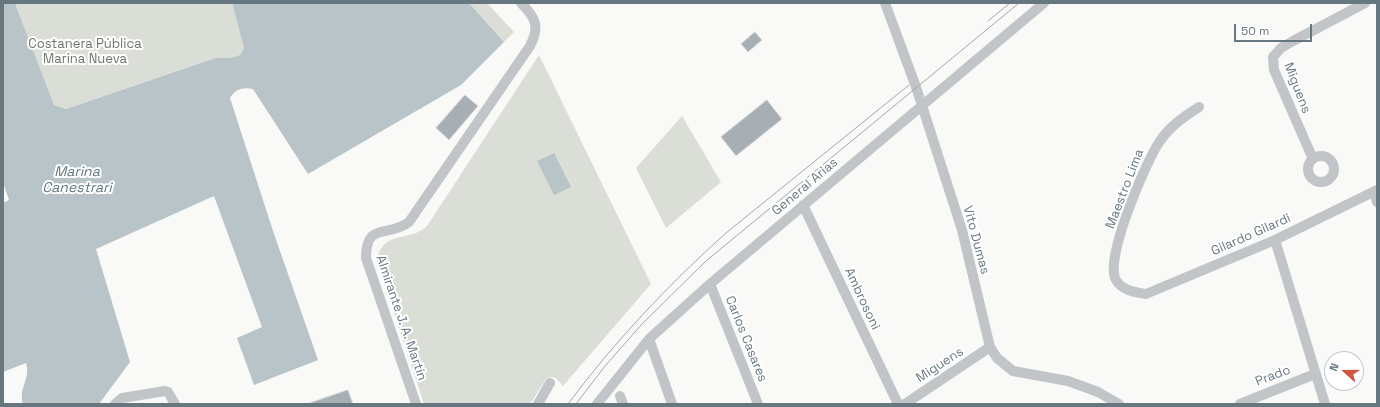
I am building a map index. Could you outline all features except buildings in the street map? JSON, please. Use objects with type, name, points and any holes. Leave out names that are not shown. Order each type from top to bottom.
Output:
[{"type":"street","name":"Almirante J. A. Martín","points":[[416,404],[367,262],[367,241],[371,235],[378,231],[397,229],[409,222],[530,46],[535,37],[536,27],[530,12],[522,3]]},
{"type":"street","name":"Vito Dumas","points":[[885,3],[922,107],[962,230],[990,348],[997,358],[1013,371],[1068,381],[1098,392],[1119,404]]},
{"type":"street","name":"General Arias","points":[[597,404],[612,383],[649,339],[710,284],[1044,3]]},
{"type":"street","name":"Miguens","points":[[1313,159],[1274,70],[1273,57],[1282,48],[1293,41],[1365,3]]},
{"type":"street","name":"Maestro Lima","points":[[1132,292],[1122,286],[1116,278],[1113,269],[1128,212],[1144,170],[1160,140],[1184,117],[1199,107]]},
{"type":"street","name":"Gilardo Gilardi","points":[[1132,292],[1146,294],[1275,240],[1375,191]]},
{"type":"street","points":[[1375,191],[1377,202]]},
{"type":"street","name":"Ambrosoni","points":[[804,205],[898,404]]},
{"type":"street","points":[[1275,240],[1325,404]]},
{"type":"street","name":"Carlos Casares","points":[[710,284],[758,404]]},
{"type":"street","points":[[649,339],[672,404]]},
{"type":"street","name":"Miguens","points":[[905,404],[990,348]]},
{"type":"street","name":"Prado","points":[[1240,404],[1315,374]]},
{"type":"street","points":[[538,404],[550,384]]},
{"type":"street","points":[[115,404],[122,398],[165,391],[168,392],[175,404]]},
{"type":"green space","name":"Costanera Pública Marina Nueva","points":[[15,3],[232,3],[244,48],[240,55],[230,58],[214,58],[66,109],[54,105]]},
{"type":"green space","points":[[469,3],[487,3],[514,32],[504,42]]},
{"type":"green space","points":[[539,55],[651,284],[563,386],[556,378],[551,377],[546,379],[530,404],[424,404],[377,262],[379,254],[381,248],[389,241],[415,233],[427,226]]},
{"type":"green space","points":[[682,116],[721,182],[666,228],[636,168]]},
{"type":"water","name":"Marina Canestrari","points":[[3,3],[15,3],[54,105],[66,109],[215,58],[230,58],[240,55],[244,48],[232,3],[469,3],[504,42],[461,85],[308,174],[253,89],[240,89],[230,98],[273,231],[318,360],[254,385],[237,338],[262,327],[214,196],[96,249],[130,362],[99,404],[23,404],[22,393],[27,374],[26,363],[3,372],[3,203],[9,200],[3,183]]},
{"type":"water","points":[[554,153],[571,187],[554,195],[537,161]]},
{"type":"tram line","points":[[988,21],[1010,3]]},
{"type":"tram line","points":[[576,404],[605,366],[642,324],[706,261],[1019,3]]},
{"type":"tram line","points":[[568,404],[623,336],[663,293],[704,253],[726,233],[909,85]]}]
